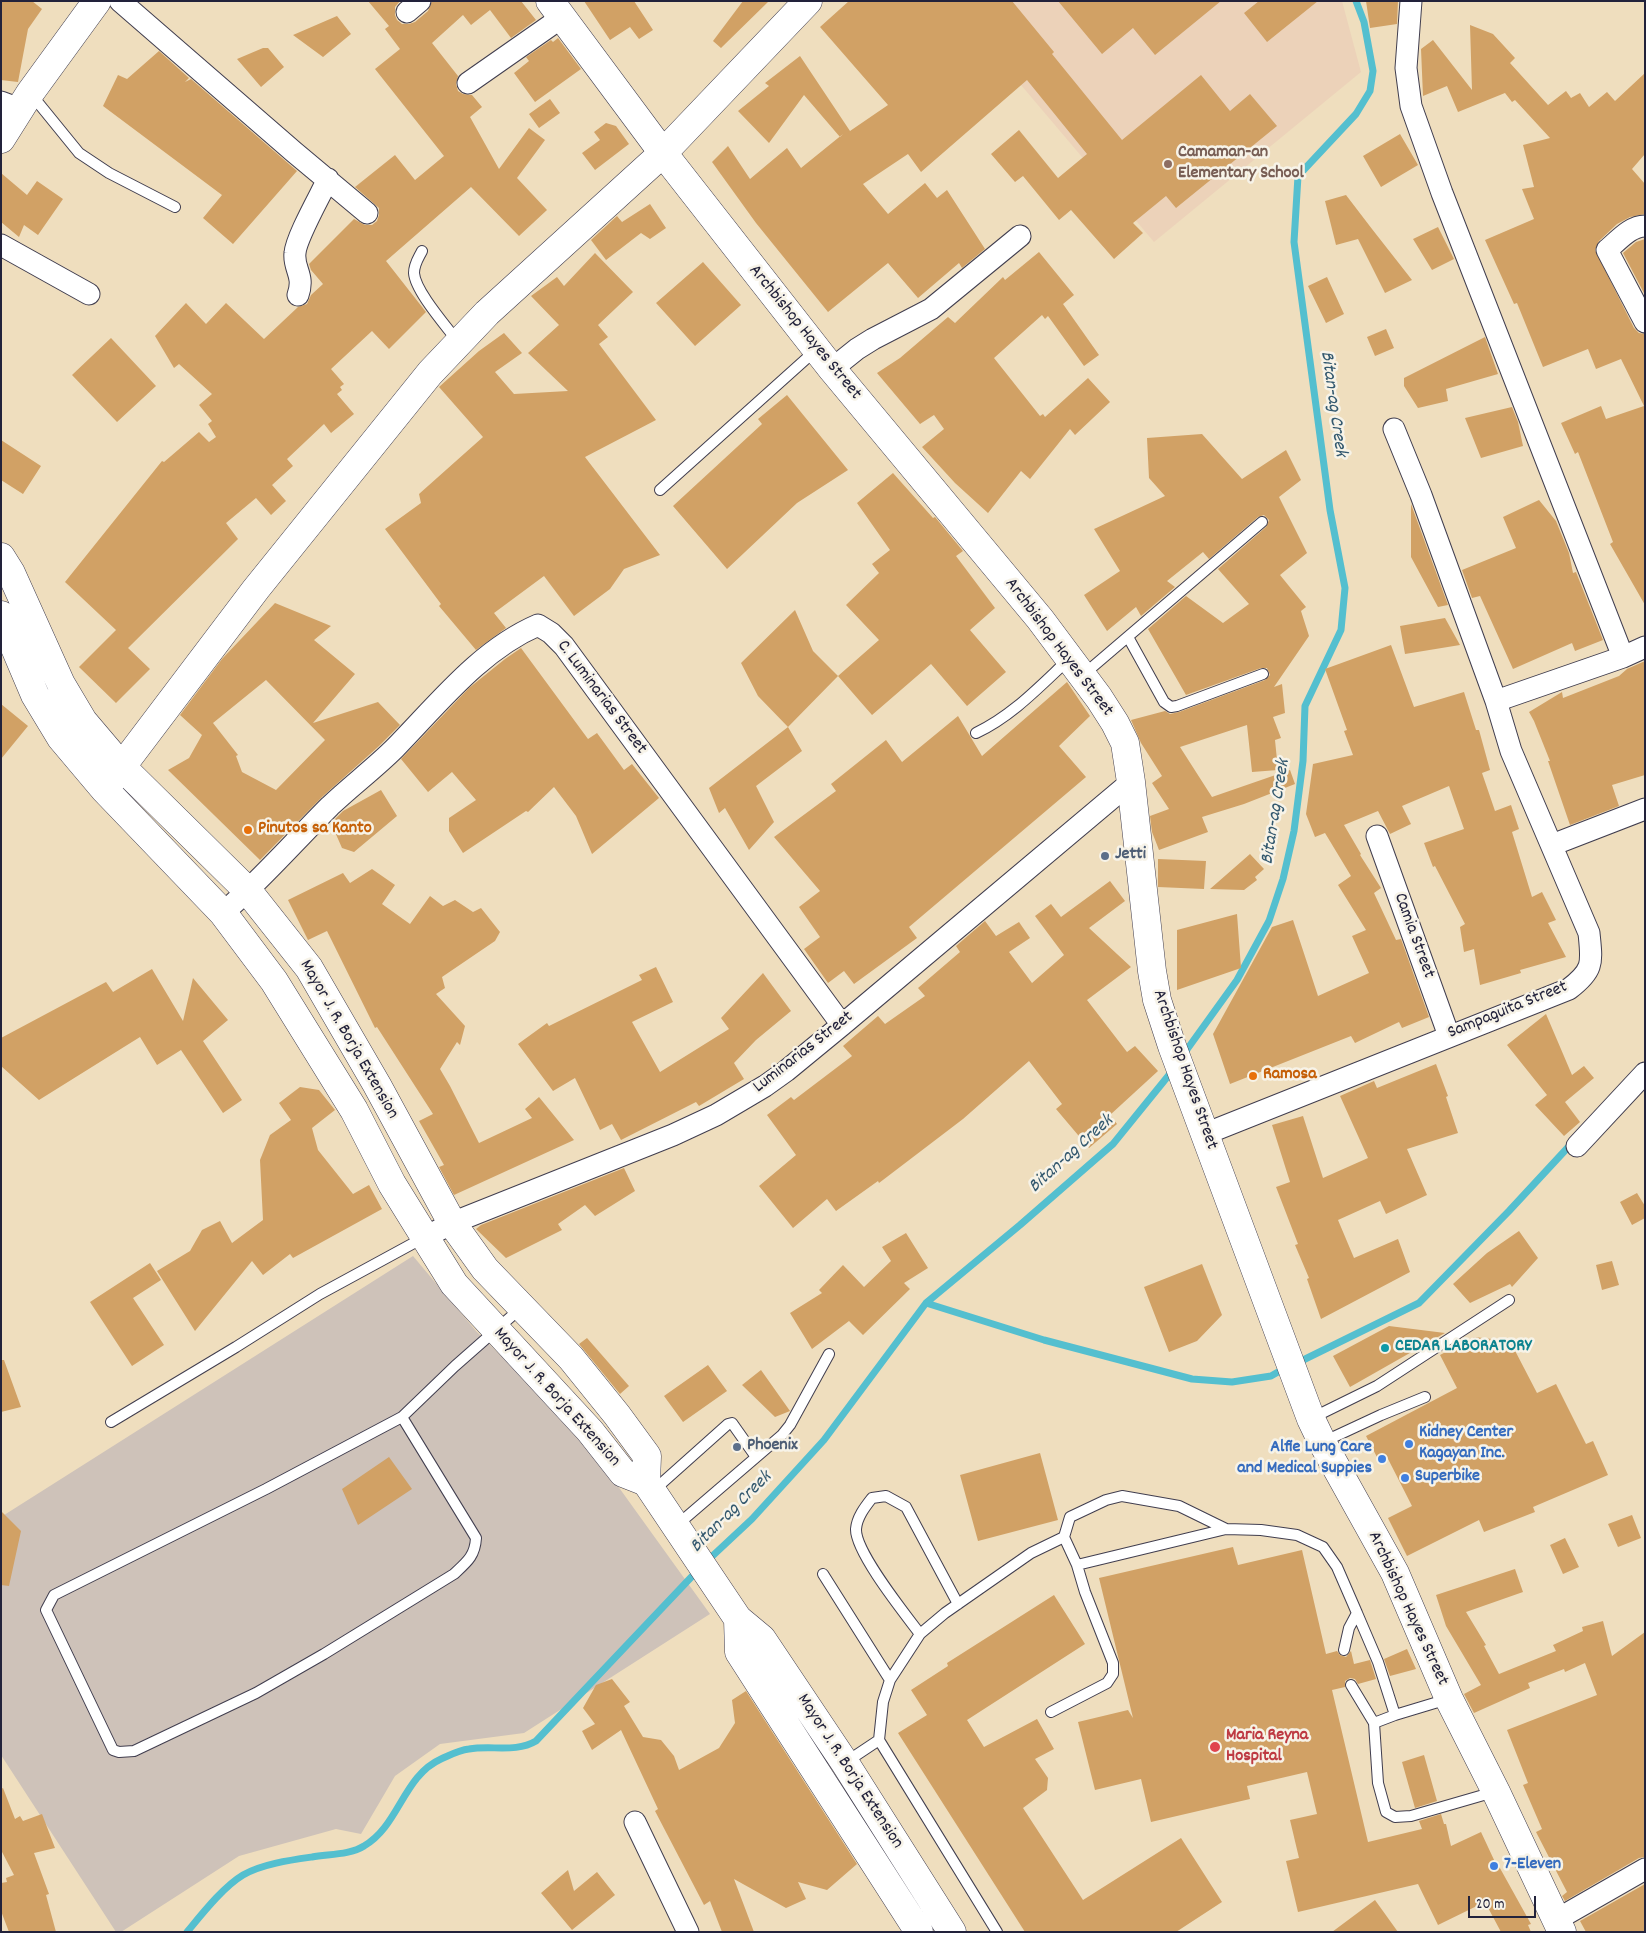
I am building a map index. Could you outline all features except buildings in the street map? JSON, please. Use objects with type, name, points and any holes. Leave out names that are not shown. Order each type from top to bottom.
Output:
[{"type":"main road","points":[[1,139],[17,101],[97,1]]},
{"type":"main road","points":[[104,789],[158,716],[310,520],[430,373],[495,306],[663,153],[808,1]]},
{"type":"main road","name":"Archbishop Hayes Street","points":[[555,10],[663,153],[824,359],[1040,619],[1115,723],[1125,743],[1131,782],[1152,971],[1157,1000],[1186,1085],[1317,1430],[1395,1573],[1449,1699],[1496,1792],[1559,1926]]},
{"type":"main road","name":"Mayor J. R. Borja Extension","points":[[1,557],[11,573],[61,684],[83,721],[122,767],[248,891],[309,968],[377,1084],[452,1223],[486,1269],[571,1358],[617,1415],[647,1456],[649,1487]]},
{"type":"main road","name":"Mayor J. R. Borja Extension","points":[[1,615],[35,696],[61,738],[104,789],[223,913],[274,981],[354,1110],[392,1184],[454,1284],[590,1431],[623,1473],[649,1487],[738,1619],[762,1639],[845,1763],[952,1932]]},
{"type":"main road","name":"Mayor J. R. Borja Extension","points":[[738,1619],[739,1652],[919,1932]]},
{"type":"main road","points":[[861,1841],[885,1826]]},
{"type":"street","points":[[120,1],[367,213]]},
{"type":"street","points":[[1411,1],[1406,68],[1410,106],[1442,193],[1623,657]]},
{"type":"street","points":[[468,83],[555,10]]},
{"type":"street","points":[[298,295],[302,286],[295,258],[296,244],[328,180]]},
{"type":"street","points":[[1645,226],[1638,226],[1603,242],[1645,322]]},
{"type":"street","points":[[824,359],[857,349],[930,309],[1020,236]]},
{"type":"street","points":[[1,245],[89,294]]},
{"type":"street","name":"Sampaguita Street","points":[[1205,1134],[1569,989],[1582,979],[1589,970],[1591,954],[1590,933],[1511,751],[1496,701],[1421,495],[1394,430]]},
{"type":"street","name":"C. Luminarias Street","points":[[223,913],[248,891],[330,806],[393,750],[474,668],[520,633],[538,625],[551,633],[564,646],[842,1025]]},
{"type":"street","points":[[1496,701],[1623,657],[1645,647]]},
{"type":"street","name":"Luminarias Street","points":[[424,1238],[452,1223],[673,1136],[716,1116],[786,1071],[1131,782]]},
{"type":"street","points":[[1552,845],[1645,808]]},
{"type":"street","name":"Camia Street","points":[[1377,836],[1449,1036]]},
{"type":"street","points":[[1577,1146],[1645,1073]]},
{"type":"street","points":[[635,1822],[688,1932]]},
{"type":"street","points":[[1559,1926],[1645,1869]]},
{"type":"lane","points":[[17,101],[79,153],[109,173],[174,207]]},
{"type":"lane","points":[[422,251],[415,263],[414,275],[421,291],[459,343]]},
{"type":"lane","points":[[660,490],[824,359]]},
{"type":"lane","points":[[976,733],[995,724],[1076,667],[1128,637],[1262,522]]},
{"type":"lane","points":[[1128,637],[1164,702],[1171,707],[1263,674]]},
{"type":"lane","points":[[111,1422],[320,1294],[424,1238]]},
{"type":"lane","points":[[1317,1430],[1377,1386],[1509,1300]]},
{"type":"lane","points":[[402,1417],[476,1538],[475,1550],[466,1563],[454,1574],[324,1654],[256,1692],[134,1751],[119,1752],[113,1750],[46,1610],[54,1595],[266,1489],[402,1417],[455,1366],[523,1306]]},
{"type":"lane","points":[[680,1535],[756,1457],[782,1436],[829,1354]]},
{"type":"lane","points":[[1317,1430],[1381,1415],[1426,1397]]},
{"type":"lane","points":[[649,1487],[728,1424],[732,1423],[756,1457]]},
{"type":"lane","points":[[920,1634],[863,1554],[856,1530],[862,1512],[872,1498],[886,1496],[906,1507],[958,1604]]},
{"type":"lane","points":[[1051,1712],[1107,1683],[1113,1674],[1113,1664],[1085,1592],[1077,1565],[1064,1537],[1070,1517],[1106,1500],[1122,1496],[1179,1506],[1226,1529]]},
{"type":"lane","points":[[1077,1565],[1226,1529],[1261,1530],[1297,1535],[1323,1547],[1337,1567],[1378,1662],[1394,1715]]},
{"type":"lane","points":[[997,1932],[879,1740],[883,1702],[890,1680],[920,1634],[958,1604],[1031,1553],[1064,1537]]},
{"type":"lane","points":[[822,1574],[890,1680]]},
{"type":"lane","points":[[1344,1650],[1349,1628],[1357,1613]]},
{"type":"lane","points":[[1351,1685],[1374,1723],[1378,1783],[1386,1812],[1390,1815],[1411,1816],[1496,1792]]},
{"type":"lane","points":[[1374,1723],[1394,1715],[1449,1699]]},
{"type":"lane","points":[[845,1763],[879,1740]]},
{"type":"shaded area","name":"Camaman-an Elementary School","points":[[953,1],[1342,1],[1361,72],[1154,242],[1021,85]]},
{"type":"shaded area","points":[[413,1256],[476,1331],[584,1439],[710,1614],[524,1733],[440,1744],[395,1776],[361,1834],[336,1829],[239,1856],[121,1932],[116,1932],[1,1755],[1,1517]]},
{"type":"waterway","name":"Bitan-ag Creek","points":[[1183,1055],[1237,980],[1269,921],[1283,879],[1294,831],[1303,761],[1305,706],[1341,630],[1345,588],[1330,510],[1294,242],[1298,176],[1356,114],[1370,91],[1373,71],[1364,22],[1356,1]]},
{"type":"waterway","name":"Bitan-ag Creek","points":[[706,1562],[752,1519],[824,1440],[926,1303],[1113,1144],[1173,1070]]},
{"type":"waterway","points":[[1295,1364],[1419,1303],[1572,1143]]},
{"type":"waterway","points":[[926,1303],[1044,1340],[1192,1379],[1232,1382],[1271,1376],[1285,1368]]},
{"type":"waterway","name":"Bitan-ag Creek","points":[[187,1932],[220,1894],[235,1880],[251,1871],[286,1861],[346,1853],[364,1846],[376,1837],[385,1826],[418,1777],[428,1767],[441,1759],[465,1750],[520,1747],[536,1741],[698,1570]]},
{"type":"place","name":"Camaman-an Elementary School","points":[[1168,164]]},
{"type":"place","name":"Pinutos sa Kanto","points":[[248,830]]},
{"type":"place","name":"Jetti","points":[[1105,856]]},
{"type":"place","name":"Ramosa","points":[[1253,1076]]},
{"type":"place","name":"CEDAR LABORATORY","points":[[1385,1348]]},
{"type":"place","name":"Kidney Center Kagayan Inc.","points":[[1409,1444]]},
{"type":"place","name":"Phoenix","points":[[737,1447]]},
{"type":"place","name":"Alfie Lung Care and Medical Suppies","points":[[1382,1459]]},
{"type":"place","name":"Superbike","points":[[1405,1478]]},
{"type":"place","name":"Maria Reyna Hospital","points":[[1215,1747]]},
{"type":"place","name":"7-Eleven","points":[[1494,1866]]}]
